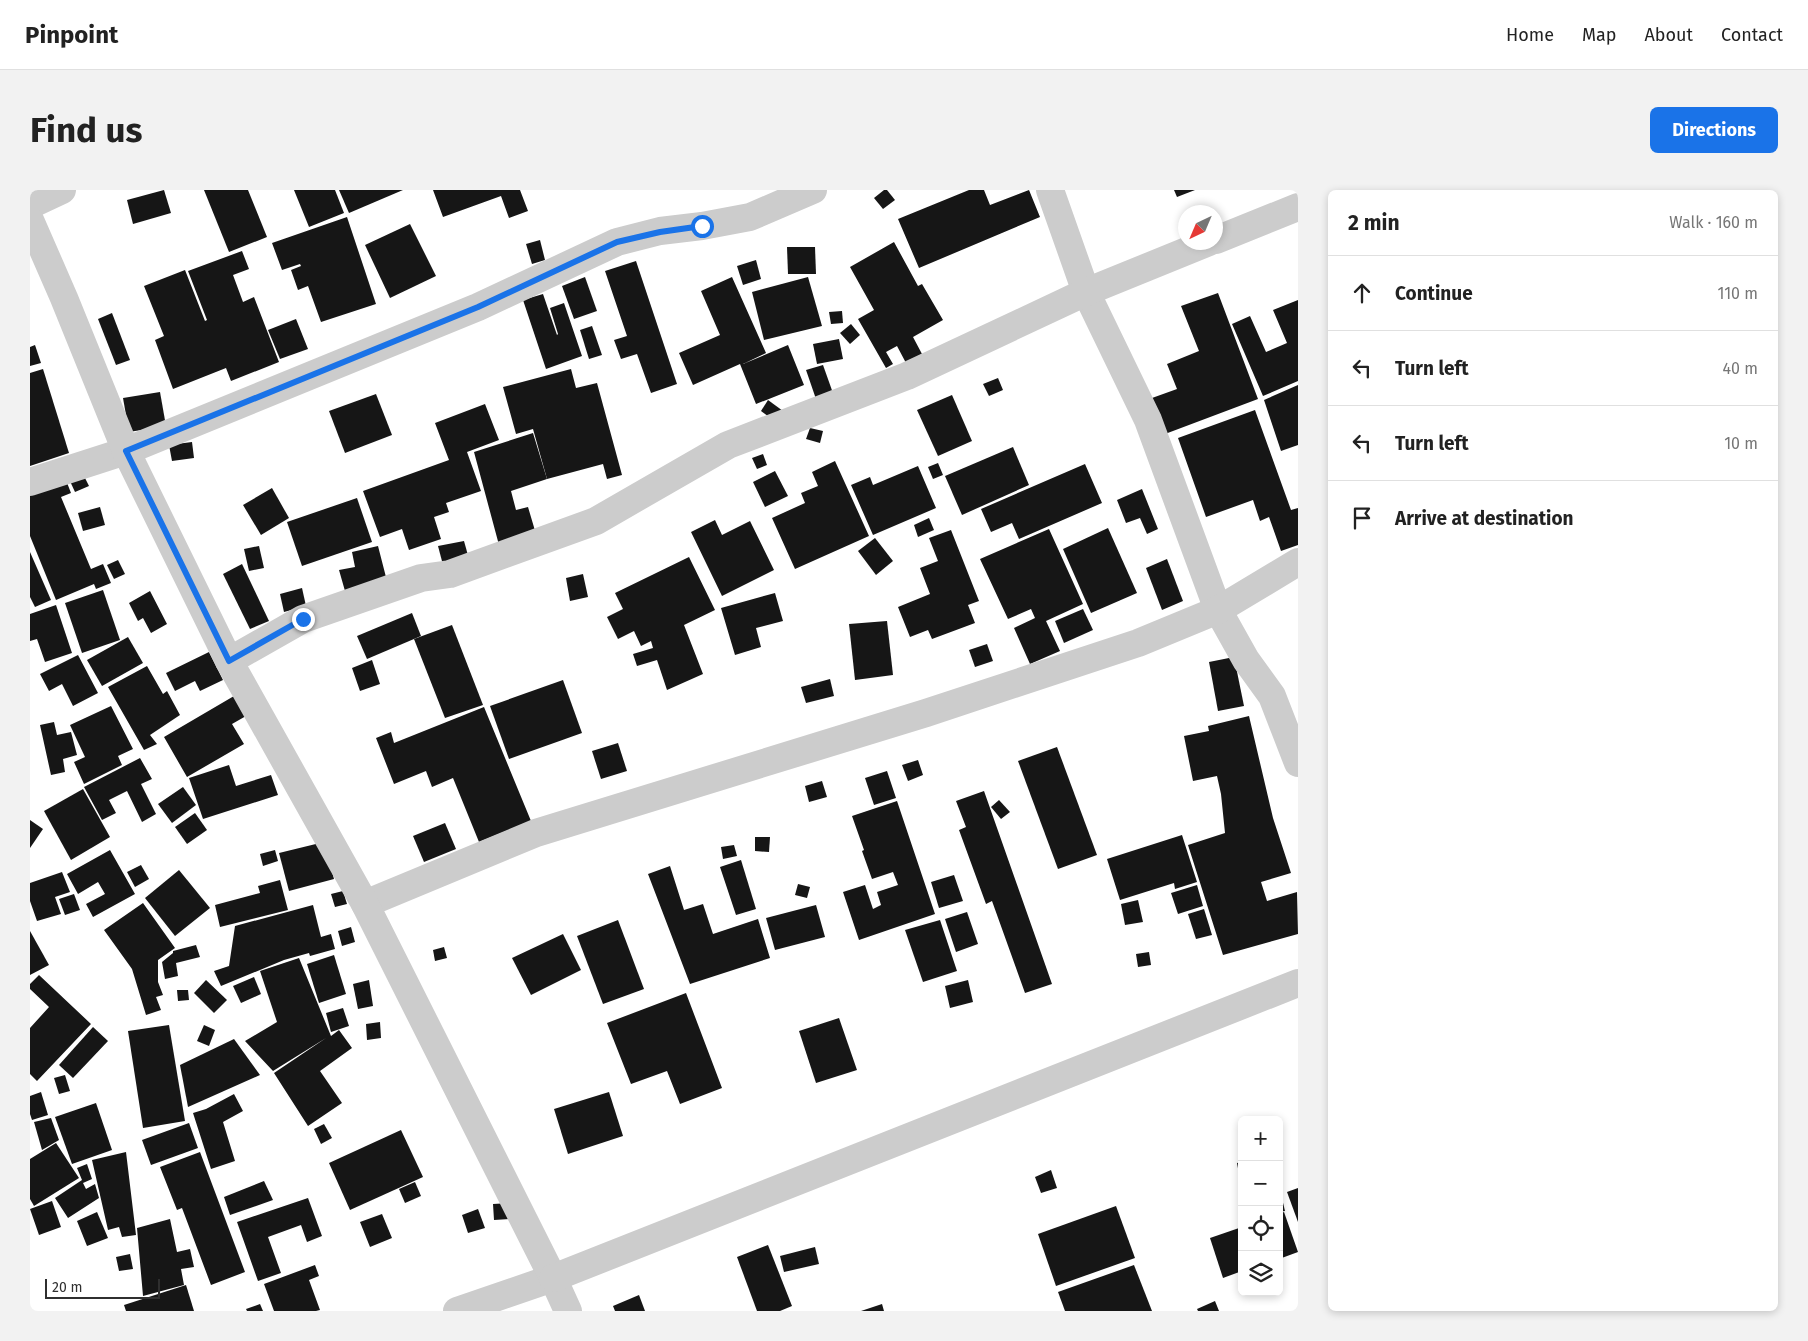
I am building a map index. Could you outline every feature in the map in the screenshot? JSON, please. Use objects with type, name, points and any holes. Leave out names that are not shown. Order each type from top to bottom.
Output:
[{"type":"street","points":[[30,205],[62,190]]},
{"type":"street","points":[[30,482],[126,451],[478,307],[617,242],[660,232],[750,217],[813,190]]},
{"type":"street","points":[[1050,190],[1086,292],[1148,420],[1218,610],[1246,660],[1272,696],[1298,763]]},
{"type":"street","points":[[1223,237],[1298,207]]},
{"type":"street","points":[[30,220],[126,451],[229,661],[366,904],[554,1278],[568,1311]]},
{"type":"street","points":[[229,661],[303,619],[421,578],[450,574],[596,521],[728,445],[907,376],[1086,292],[1189,250]]},
{"type":"street","points":[[366,904],[536,833],[926,714],[1138,643],[1218,610],[1298,562]]},
{"type":"street","points":[[457,1311],[554,1278],[1298,983]]},
{"type":"building","points":[[164,190],[171,213],[133,224],[127,200]]},
{"type":"building","points":[[204,190],[248,190],[267,237],[229,252]]},
{"type":"building","points":[[294,190],[335,190],[344,213],[309,227]]},
{"type":"building","points":[[339,190],[403,190],[349,213]]},
{"type":"building","points":[[433,190],[520,190],[528,211],[509,218],[501,196],[443,217]]},
{"type":"building","points":[[884,190],[887,190],[895,200],[883,209],[874,198]]},
{"type":"building","points":[[969,190],[984,190],[990,205],[1029,190],[1040,217],[919,268],[898,219]]},
{"type":"building","points":[[1174,190],[1195,190],[1177,197]]},
{"type":"building","points":[[347,217],[376,304],[321,322],[308,286],[298,290],[291,270],[301,266],[300,264],[282,270],[272,243]]},
{"type":"building","points":[[410,224],[436,276],[390,298],[365,245]]},
{"type":"building","points":[[540,240],[545,260],[532,264],[526,244]]},
{"type":"building","points":[[894,242],[918,286],[922,284],[943,320],[913,337],[922,354],[906,363],[897,346],[886,352],[893,364],[886,368],[858,319],[874,310],[850,267]]},
{"type":"building","points":[[787,247],[815,247],[816,274],[788,274]]},
{"type":"building","points":[[242,251],[249,269],[233,275],[243,302],[254,297],[279,362],[231,381],[226,368],[173,389],[155,340],[164,336],[144,286],[185,270],[205,321],[207,320],[188,271]]},
{"type":"building","points":[[756,260],[761,279],[743,285],[737,266]]},
{"type":"building","points":[[636,261],[677,384],[651,393],[637,354],[621,359],[614,340],[627,336],[605,271]]},
{"type":"building","points":[[585,277],[597,311],[574,319],[562,286]]},
{"type":"building","points":[[732,277],[766,353],[743,364],[788,345],[804,385],[756,404],[740,364],[693,385],[679,353],[720,335],[701,291]]},
{"type":"building","points":[[808,277],[822,326],[764,340],[752,292]]},
{"type":"building","points":[[1218,293],[1258,399],[1165,434],[1152,398],[1177,389],[1167,364],[1199,351],[1181,306]]},
{"type":"building","points":[[543,294],[557,335],[550,308],[564,303],[582,356],[546,369],[523,300]]},
{"type":"building","points":[[1298,300],[1298,381],[1263,396],[1232,324],[1250,316],[1266,352],[1287,343],[1273,310]]},
{"type":"building","points":[[842,311],[843,323],[831,324],[829,312]]},
{"type":"building","points":[[112,313],[130,360],[116,365],[98,319]]},
{"type":"building","points":[[296,319],[308,349],[280,359],[268,330]]},
{"type":"building","points":[[851,324],[860,335],[850,344],[840,333]]},
{"type":"building","points":[[592,326],[602,355],[589,359],[580,330]]},
{"type":"building","points":[[839,339],[843,359],[817,364],[813,344]]},
{"type":"building","points":[[35,345],[41,363],[30,366],[30,347]]},
{"type":"building","points":[[823,365],[834,396],[817,402],[806,370]]},
{"type":"building","points":[[43,369],[69,453],[30,466],[30,373]]},
{"type":"building","points":[[571,369],[576,388],[597,383],[622,475],[607,479],[603,464],[547,479],[533,429],[516,434],[503,387]]},
{"type":"building","points":[[998,378],[1003,390],[989,396],[983,384]]},
{"type":"building","points":[[1298,385],[1298,445],[1281,451],[1264,400]]},
{"type":"building","points":[[160,392],[166,426],[129,432],[123,398]]},
{"type":"building","points":[[376,394],[392,435],[345,453],[329,411]]},
{"type":"building","points":[[952,395],[972,441],[938,456],[917,410]]},
{"type":"building","points":[[768,400],[783,411],[776,422],[761,411]]},
{"type":"building","points":[[485,404],[499,440],[467,452],[481,491],[446,503],[449,512],[434,517],[441,539],[409,550],[402,529],[380,537],[363,491],[449,460],[435,423]]},
{"type":"building","points":[[1255,410],[1291,510],[1298,508],[1298,545],[1281,551],[1269,517],[1260,521],[1253,500],[1206,517],[1178,438]]},
{"type":"building","points":[[810,428],[823,431],[820,443],[806,439]]},
{"type":"building","points":[[533,433],[547,479],[511,491],[516,510],[528,507],[536,534],[499,545],[474,452]]},
{"type":"building","points":[[192,442],[194,458],[172,461],[169,445]]},
{"type":"building","points":[[1013,447],[1029,485],[962,515],[945,476]]},
{"type":"building","points":[[763,454],[767,465],[757,469],[752,458]]},
{"type":"building","points":[[835,461],[869,536],[795,569],[772,518],[805,503],[801,493],[818,486],[812,472]]},
{"type":"building","points":[[938,463],[943,475],[933,479],[928,467]]},
{"type":"building","points":[[1085,464],[1102,503],[1019,539],[1012,523],[991,532],[981,509]]},
{"type":"building","points":[[918,466],[936,508],[873,535],[851,485],[870,477],[873,485]]},
{"type":"building","points":[[775,471],[788,496],[765,507],[753,482]]},
{"type":"building","points":[[82,472],[89,486],[75,492],[69,479]]},
{"type":"building","points":[[64,475],[71,493],[61,497],[91,569],[103,564],[111,583],[96,589],[94,584],[56,600],[30,536],[30,490]]},
{"type":"building","points":[[272,488],[289,518],[261,535],[243,505]]},
{"type":"building","points":[[1142,489],[1158,529],[1147,534],[1140,518],[1126,523],[1117,500]]},
{"type":"building","points":[[357,498],[372,542],[302,566],[287,522]]},
{"type":"building","points":[[100,507],[105,525],[83,531],[78,513]]},
{"type":"building","points":[[929,518],[934,530],[918,537],[914,525]]},
{"type":"building","points":[[715,520],[722,535],[750,521],[774,570],[722,596],[691,532]]},
{"type":"building","points":[[1108,528],[1137,593],[1091,613],[1063,549]]},
{"type":"building","points":[[1049,529],[1083,604],[1046,621],[1060,651],[1030,664],[1014,628],[1035,618],[1031,609],[1008,619],[980,559]]},
{"type":"building","points":[[951,530],[979,601],[968,605],[975,623],[932,639],[928,630],[910,637],[898,607],[930,594],[920,568],[938,561],[929,538]]},
{"type":"building","points":[[875,538],[893,561],[876,575],[858,551]]},
{"type":"building","points":[[464,541],[469,559],[443,565],[438,546]]},
{"type":"building","points":[[259,546],[264,568],[249,571],[244,549]]},
{"type":"building","points":[[378,546],[387,581],[345,591],[339,570],[355,567],[352,552]]},
{"type":"building","points":[[30,552],[51,600],[35,607],[30,597]]},
{"type":"building","points":[[689,557],[715,610],[684,625],[703,674],[667,690],[657,660],[637,666],[633,654],[653,648],[651,641],[641,646],[634,631],[618,639],[607,617],[623,609],[615,593]]},
{"type":"building","points":[[1167,559],[1183,601],[1162,610],[1146,568]]},
{"type":"building","points":[[118,560],[125,574],[114,579],[107,565]]},
{"type":"building","points":[[242,564],[269,621],[250,629],[223,574]]},
{"type":"building","points":[[583,574],[588,597],[570,601],[566,578]]},
{"type":"building","points":[[302,588],[306,606],[284,612],[280,594]]},
{"type":"building","points":[[103,590],[120,640],[82,653],[65,603]]},
{"type":"building","points":[[150,591],[167,624],[151,633],[143,618],[138,621],[129,603]]},
{"type":"building","points":[[775,593],[783,621],[756,628],[761,647],[735,655],[721,608]]},
{"type":"building","points":[[56,605],[72,653],[45,662],[37,639],[30,641],[30,614]]},
{"type":"building","points":[[1083,609],[1093,630],[1064,643],[1055,621]]},
{"type":"building","points":[[412,613],[421,636],[367,659],[357,636]]},
{"type":"building","points":[[887,621],[893,675],[855,680],[849,624]]},
{"type":"building","points":[[452,625],[483,705],[445,718],[414,639]]},
{"type":"building","points":[[128,637],[143,663],[102,686],[87,660]]},
{"type":"building","points":[[987,644],[993,661],[975,667],[969,650]]},
{"type":"building","points":[[209,652],[223,680],[200,691],[195,681],[175,691],[166,673]]},
{"type":"building","points":[[78,655],[98,693],[73,706],[62,684],[49,691],[40,674]]},
{"type":"building","points":[[1234,657],[1244,706],[1218,711],[1209,662]]},
{"type":"building","points":[[372,660],[380,684],[360,691],[352,668]]},
{"type":"building","points":[[147,666],[163,694],[167,691],[180,715],[150,735],[157,744],[144,750],[108,687]]},
{"type":"building","points":[[830,679],[834,696],[806,703],[801,687]]},
{"type":"building","points":[[563,680],[582,733],[509,759],[490,706]]},
{"type":"building","points":[[234,696],[246,716],[232,724],[244,744],[187,777],[164,737]]},
{"type":"building","points":[[111,706],[133,749],[118,756],[122,765],[84,784],[74,762],[85,757],[70,725]]},
{"type":"building","points":[[484,707],[531,821],[479,842],[453,778],[432,787],[426,771],[394,784],[376,738],[391,732],[394,743]]},
{"type":"building","points":[[1249,716],[1273,818],[1291,873],[1261,882],[1267,901],[1297,892],[1298,934],[1223,955],[1188,845],[1225,833],[1221,794],[1217,776],[1193,781],[1184,736],[1209,731],[1208,726]]},
{"type":"building","points":[[54,722],[57,735],[71,732],[77,755],[63,759],[65,772],[51,775],[40,725]]},
{"type":"building","points":[[618,743],[627,771],[601,779],[592,751]]},
{"type":"building","points":[[1057,747],[1097,855],[1058,869],[1018,761]]},
{"type":"building","points":[[140,758],[152,779],[141,784],[156,814],[142,822],[127,791],[109,800],[116,813],[102,820],[84,787]]},
{"type":"building","points":[[918,760],[923,775],[908,781],[902,765]]},
{"type":"building","points":[[229,765],[236,786],[271,775],[278,795],[203,819],[189,778]]},
{"type":"building","points":[[887,771],[896,798],[874,805],[865,778]]},
{"type":"building","points":[[822,781],[827,797],[809,802],[805,786]]},
{"type":"building","points":[[183,787],[196,805],[172,823],[158,804]]},
{"type":"building","points":[[83,789],[110,837],[71,860],[44,811]]},
{"type":"building","points":[[984,791],[1052,984],[1025,993],[992,901],[986,904],[959,830],[966,827],[956,801]]},
{"type":"building","points":[[999,800],[1010,812],[1001,819],[991,807]]},
{"type":"building","points":[[897,801],[935,914],[859,940],[843,892],[865,885],[873,909],[881,905],[877,892],[898,885],[893,872],[872,879],[852,816]]},
{"type":"building","points":[[195,813],[207,830],[187,844],[175,827]]},
{"type":"building","points":[[30,820],[43,829],[30,848]]},
{"type":"building","points":[[445,823],[456,849],[424,862],[413,836]]},
{"type":"building","points":[[1182,835],[1197,882],[1175,889],[1174,883],[1120,900],[1107,859]]},
{"type":"building","points":[[755,837],[770,837],[769,852],[755,851]]},
{"type":"building","points":[[324,842],[334,879],[289,891],[279,853]]},
{"type":"building","points":[[734,845],[737,856],[723,859],[721,847]]},
{"type":"building","points":[[110,850],[135,894],[93,917],[86,904],[105,894],[98,882],[78,894],[67,874]]},
{"type":"building","points":[[275,850],[278,861],[263,866],[260,854]]},
{"type":"building","points":[[741,860],[756,909],[736,915],[720,867]]},
{"type":"building","points":[[141,865],[149,879],[135,887],[127,872]]},
{"type":"building","points":[[670,866],[684,910],[703,904],[713,934],[758,919],[770,958],[690,984],[648,874]]},
{"type":"building","points":[[179,870],[210,908],[175,936],[145,898]]},
{"type":"building","points":[[62,872],[70,892],[55,897],[61,914],[37,921],[30,901],[30,883]]},
{"type":"building","points":[[954,875],[963,901],[939,908],[931,882]]},
{"type":"building","points":[[280,880],[288,910],[220,927],[215,905],[260,893],[258,886]]},
{"type":"building","points":[[798,884],[810,887],[807,898],[795,895]]},
{"type":"building","points":[[1197,885],[1203,906],[1178,914],[1171,893]]},
{"type":"building","points":[[343,891],[347,904],[335,907],[331,894]]},
{"type":"building","points":[[74,894],[80,910],[65,915],[59,899]]},
{"type":"building","points":[[1138,900],[1143,922],[1125,925],[1121,904]]},
{"type":"building","points":[[143,903],[175,948],[158,960],[158,982],[163,995],[156,997],[161,1010],[146,1015],[132,969],[104,930]]},
{"type":"building","points":[[313,905],[321,937],[331,934],[335,949],[310,956],[309,953],[284,960],[221,986],[214,971],[229,966],[235,926]]},
{"type":"building","points":[[816,905],[825,937],[775,950],[766,918]]},
{"type":"building","points":[[1204,909],[1212,935],[1196,939],[1188,914]]},
{"type":"building","points":[[967,912],[978,944],[956,952],[945,919]]},
{"type":"building","points":[[618,920],[644,989],[603,1004],[577,936]]},
{"type":"building","points":[[940,920],[957,971],[923,982],[905,930]]},
{"type":"building","points":[[351,927],[355,942],[342,946],[338,931]]},
{"type":"building","points":[[30,931],[49,965],[30,975]]},
{"type":"building","points":[[563,934],[581,970],[531,995],[512,958]]},
{"type":"building","points":[[196,945],[200,957],[176,963],[178,976],[165,979],[162,962],[173,951]]},
{"type":"building","points":[[444,947],[447,958],[435,961],[433,950]]},
{"type":"building","points":[[1149,952],[1151,965],[1138,967],[1136,954]]},
{"type":"building","points":[[334,955],[346,994],[319,1003],[307,964]]},
{"type":"building","points":[[299,958],[331,1036],[339,1030],[352,1048],[320,1071],[342,1103],[308,1126],[274,1073],[326,1038],[273,1071],[245,1041],[277,1022],[260,971]]},
{"type":"building","points":[[39,975],[91,1024],[37,1081],[30,1074],[30,1028],[49,1007],[30,989],[30,984]]},
{"type":"building","points":[[254,977],[261,994],[241,1003],[233,986]]},
{"type":"building","points":[[206,980],[227,1000],[214,1013],[194,993]]},
{"type":"building","points":[[369,980],[373,1006],[358,1009],[353,984]]},
{"type":"building","points":[[968,980],[973,1002],[950,1008],[945,986]]},
{"type":"building","points":[[177,990],[188,990],[189,1000],[178,1001]]},
{"type":"building","points":[[686,993],[722,1088],[680,1104],[667,1071],[631,1084],[607,1023]]},
{"type":"building","points":[[343,1008],[349,1026],[331,1032],[326,1013]]},
{"type":"building","points":[[839,1018],[857,1070],[816,1083],[799,1031]]},
{"type":"building","points":[[380,1022],[381,1038],[367,1040],[366,1024]]},
{"type":"building","points":[[169,1025],[185,1121],[143,1128],[128,1031]]},
{"type":"building","points":[[204,1025],[215,1030],[209,1046],[197,1041]]},
{"type":"building","points":[[93,1027],[108,1041],[73,1078],[59,1065]]},
{"type":"building","points":[[234,1039],[260,1075],[188,1107],[180,1065]]},
{"type":"building","points":[[65,1075],[70,1091],[59,1094],[54,1078]]},
{"type":"building","points":[[41,1092],[48,1115],[32,1120],[30,1096]]},
{"type":"building","points":[[609,1092],[623,1136],[568,1154],[554,1109]]},
{"type":"building","points":[[234,1094],[243,1111],[223,1122],[235,1161],[211,1169],[193,1113],[206,1109]]},
{"type":"building","points":[[96,1103],[112,1150],[72,1164],[55,1117]]},
{"type":"building","points":[[51,1118],[59,1140],[42,1150],[34,1122]]},
{"type":"building","points":[[189,1123],[198,1148],[151,1165],[142,1140]]},
{"type":"building","points":[[324,1124],[332,1138],[321,1144],[314,1129]]},
{"type":"building","points":[[401,1130],[423,1177],[350,1210],[329,1163]]},
{"type":"building","points":[[56,1143],[79,1178],[34,1206],[30,1199],[30,1159]]},
{"type":"building","points":[[126,1152],[136,1235],[122,1237],[119,1227],[108,1230],[92,1160]]},
{"type":"building","points":[[200,1152],[245,1272],[211,1285],[182,1208],[177,1210],[160,1167]]},
{"type":"building","points":[[87,1164],[92,1179],[83,1183],[86,1189],[95,1184],[99,1198],[68,1218],[55,1198],[82,1180],[77,1168]]},
{"type":"building","points":[[1051,1170],[1057,1188],[1041,1193],[1035,1177]]},
{"type":"building","points":[[264,1181],[273,1200],[230,1215],[224,1197]]},
{"type":"building","points":[[415,1182],[421,1196],[405,1203],[399,1189]]},
{"type":"building","points":[[1298,1188],[1298,1222],[1287,1192]]},
{"type":"building","points":[[308,1198],[322,1236],[307,1242],[301,1225],[268,1237],[281,1273],[258,1281],[237,1222]]},
{"type":"building","points":[[52,1201],[61,1227],[39,1235],[30,1209]]},
{"type":"building","points":[[510,1203],[512,1219],[494,1220],[493,1204]]},
{"type":"building","points":[[1116,1206],[1135,1258],[1056,1286],[1038,1234]]},
{"type":"building","points":[[478,1209],[485,1228],[468,1233],[462,1215]]},
{"type":"building","points":[[97,1212],[108,1238],[87,1246],[77,1221]]},
{"type":"building","points":[[1283,1212],[1298,1252],[1283,1258],[1283,1251]]},
{"type":"building","points":[[382,1214],[392,1238],[370,1247],[360,1222]]},
{"type":"building","points":[[170,1219],[177,1252],[190,1249],[194,1267],[181,1269],[184,1285],[143,1296],[137,1228]]},
{"type":"building","points":[[1238,1228],[1238,1272],[1223,1278],[1210,1238]]},
{"type":"building","points":[[768,1245],[792,1306],[780,1311],[757,1311],[737,1257]]},
{"type":"building","points":[[815,1247],[819,1264],[784,1272],[780,1256]]},
{"type":"building","points":[[130,1254],[133,1269],[119,1271],[116,1257]]},
{"type":"building","points":[[315,1265],[319,1276],[309,1280],[320,1310],[274,1311],[264,1284]]},
{"type":"building","points":[[1134,1265],[1152,1311],[1065,1311],[1058,1292]]},
{"type":"building","points":[[186,1285],[194,1311],[126,1311],[124,1305]]},
{"type":"building","points":[[639,1295],[645,1311],[615,1311],[613,1306]]},
{"type":"building","points":[[1215,1301],[1219,1311],[1198,1311],[1197,1309]]},
{"type":"building","points":[[260,1304],[263,1311],[247,1311],[246,1309]]},
{"type":"building","points":[[882,1304],[884,1311],[861,1311]]},
{"type":"route","points":[[303,619],[229,661],[126,451],[478,307],[617,242],[660,232],[702,226]]}]
